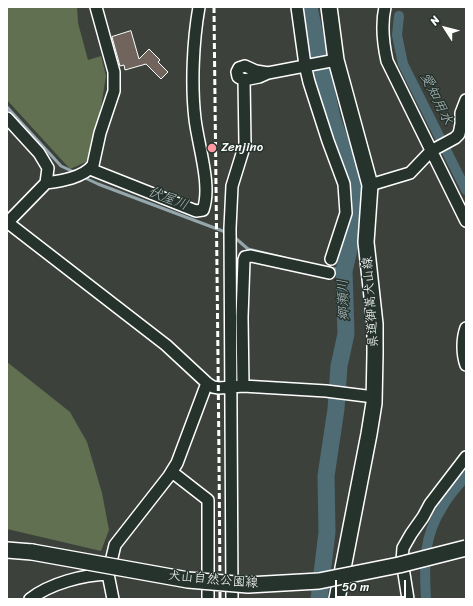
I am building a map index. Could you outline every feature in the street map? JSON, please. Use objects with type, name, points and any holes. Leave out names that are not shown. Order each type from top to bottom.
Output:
[{"type":"main road","name":"県道御嵩犬山線","points":[[329,7],[333,61],[370,185],[366,242],[375,324],[374,397],[363,468],[337,599]]},
{"type":"main road","name":"犬山自然公園線","points":[[7,550],[32,552],[188,580],[248,585],[319,581],[399,565],[466,548]]},
{"type":"street","points":[[96,7],[114,72],[114,91],[100,133],[93,165],[90,169],[70,179],[46,183],[8,222],[166,345],[213,387],[243,386],[326,391],[374,397]]},
{"type":"street","points":[[90,169],[196,211],[203,210],[206,202],[205,174],[195,119],[194,83],[195,30],[199,7]]},
{"type":"street","points":[[297,7],[305,65],[328,141],[344,184],[346,213],[331,259]]},
{"type":"street","points":[[386,7],[383,24],[383,36],[387,61],[466,221]]},
{"type":"street","points":[[232,599],[230,228],[232,186],[245,144],[244,80],[305,65],[333,61]]},
{"type":"street","points":[[370,185],[410,173],[431,151],[459,134],[462,109],[466,100]]},
{"type":"street","points":[[9,120],[39,153],[48,168],[46,183]]},
{"type":"street","points":[[243,386],[242,317],[244,260],[246,257],[251,256],[329,273]]},
{"type":"street","points":[[466,328],[463,345],[466,365]]},
{"type":"street","points":[[113,599],[108,574],[115,545],[178,463],[207,383]]},
{"type":"street","points":[[408,599],[402,561],[403,548],[411,534],[424,517],[430,504],[466,458]]},
{"type":"street","points":[[172,472],[208,500],[208,599]]},
{"type":"street","points":[[30,599],[38,593],[76,578],[108,574]]},
{"type":"green space","points":[[7,7],[77,7],[78,23],[88,60],[101,56],[106,76],[98,125],[86,162],[70,169],[7,100]]},
{"type":"green space","points":[[7,362],[70,412],[87,442],[102,493],[109,530],[101,551],[7,529]]},
{"type":"building","points":[[131,31],[139,59],[149,49],[160,60],[158,62],[168,72],[161,79],[146,64],[125,70],[124,65],[120,66],[112,37]]},
{"type":"waterway","name":"郷瀬川","points":[[309,7],[332,118],[353,178],[357,215],[344,271],[346,334],[339,366],[336,409],[326,476],[327,532],[319,599]]},
{"type":"waterway","name":"愛知用水","points":[[399,16],[397,35],[403,64],[466,190]]},
{"type":"waterway","name":"伏屋川","points":[[7,107],[61,166],[76,173]]},
{"type":"waterway","name":"伏屋川","points":[[83,177],[228,233]]},
{"type":"waterway","name":"伏屋川","points":[[233,236],[248,249],[285,258]]},
{"type":"waterway","name":"伏屋川","points":[[330,268],[344,271]]},
{"type":"waterway","name":"愛知用水","points":[[426,599],[425,562],[428,540],[436,517],[445,502],[466,476]]},
{"type":"railway","points":[[214,7],[220,599]]},
{"type":"place","name":"Zenjino","points":[[212,148]]}]
